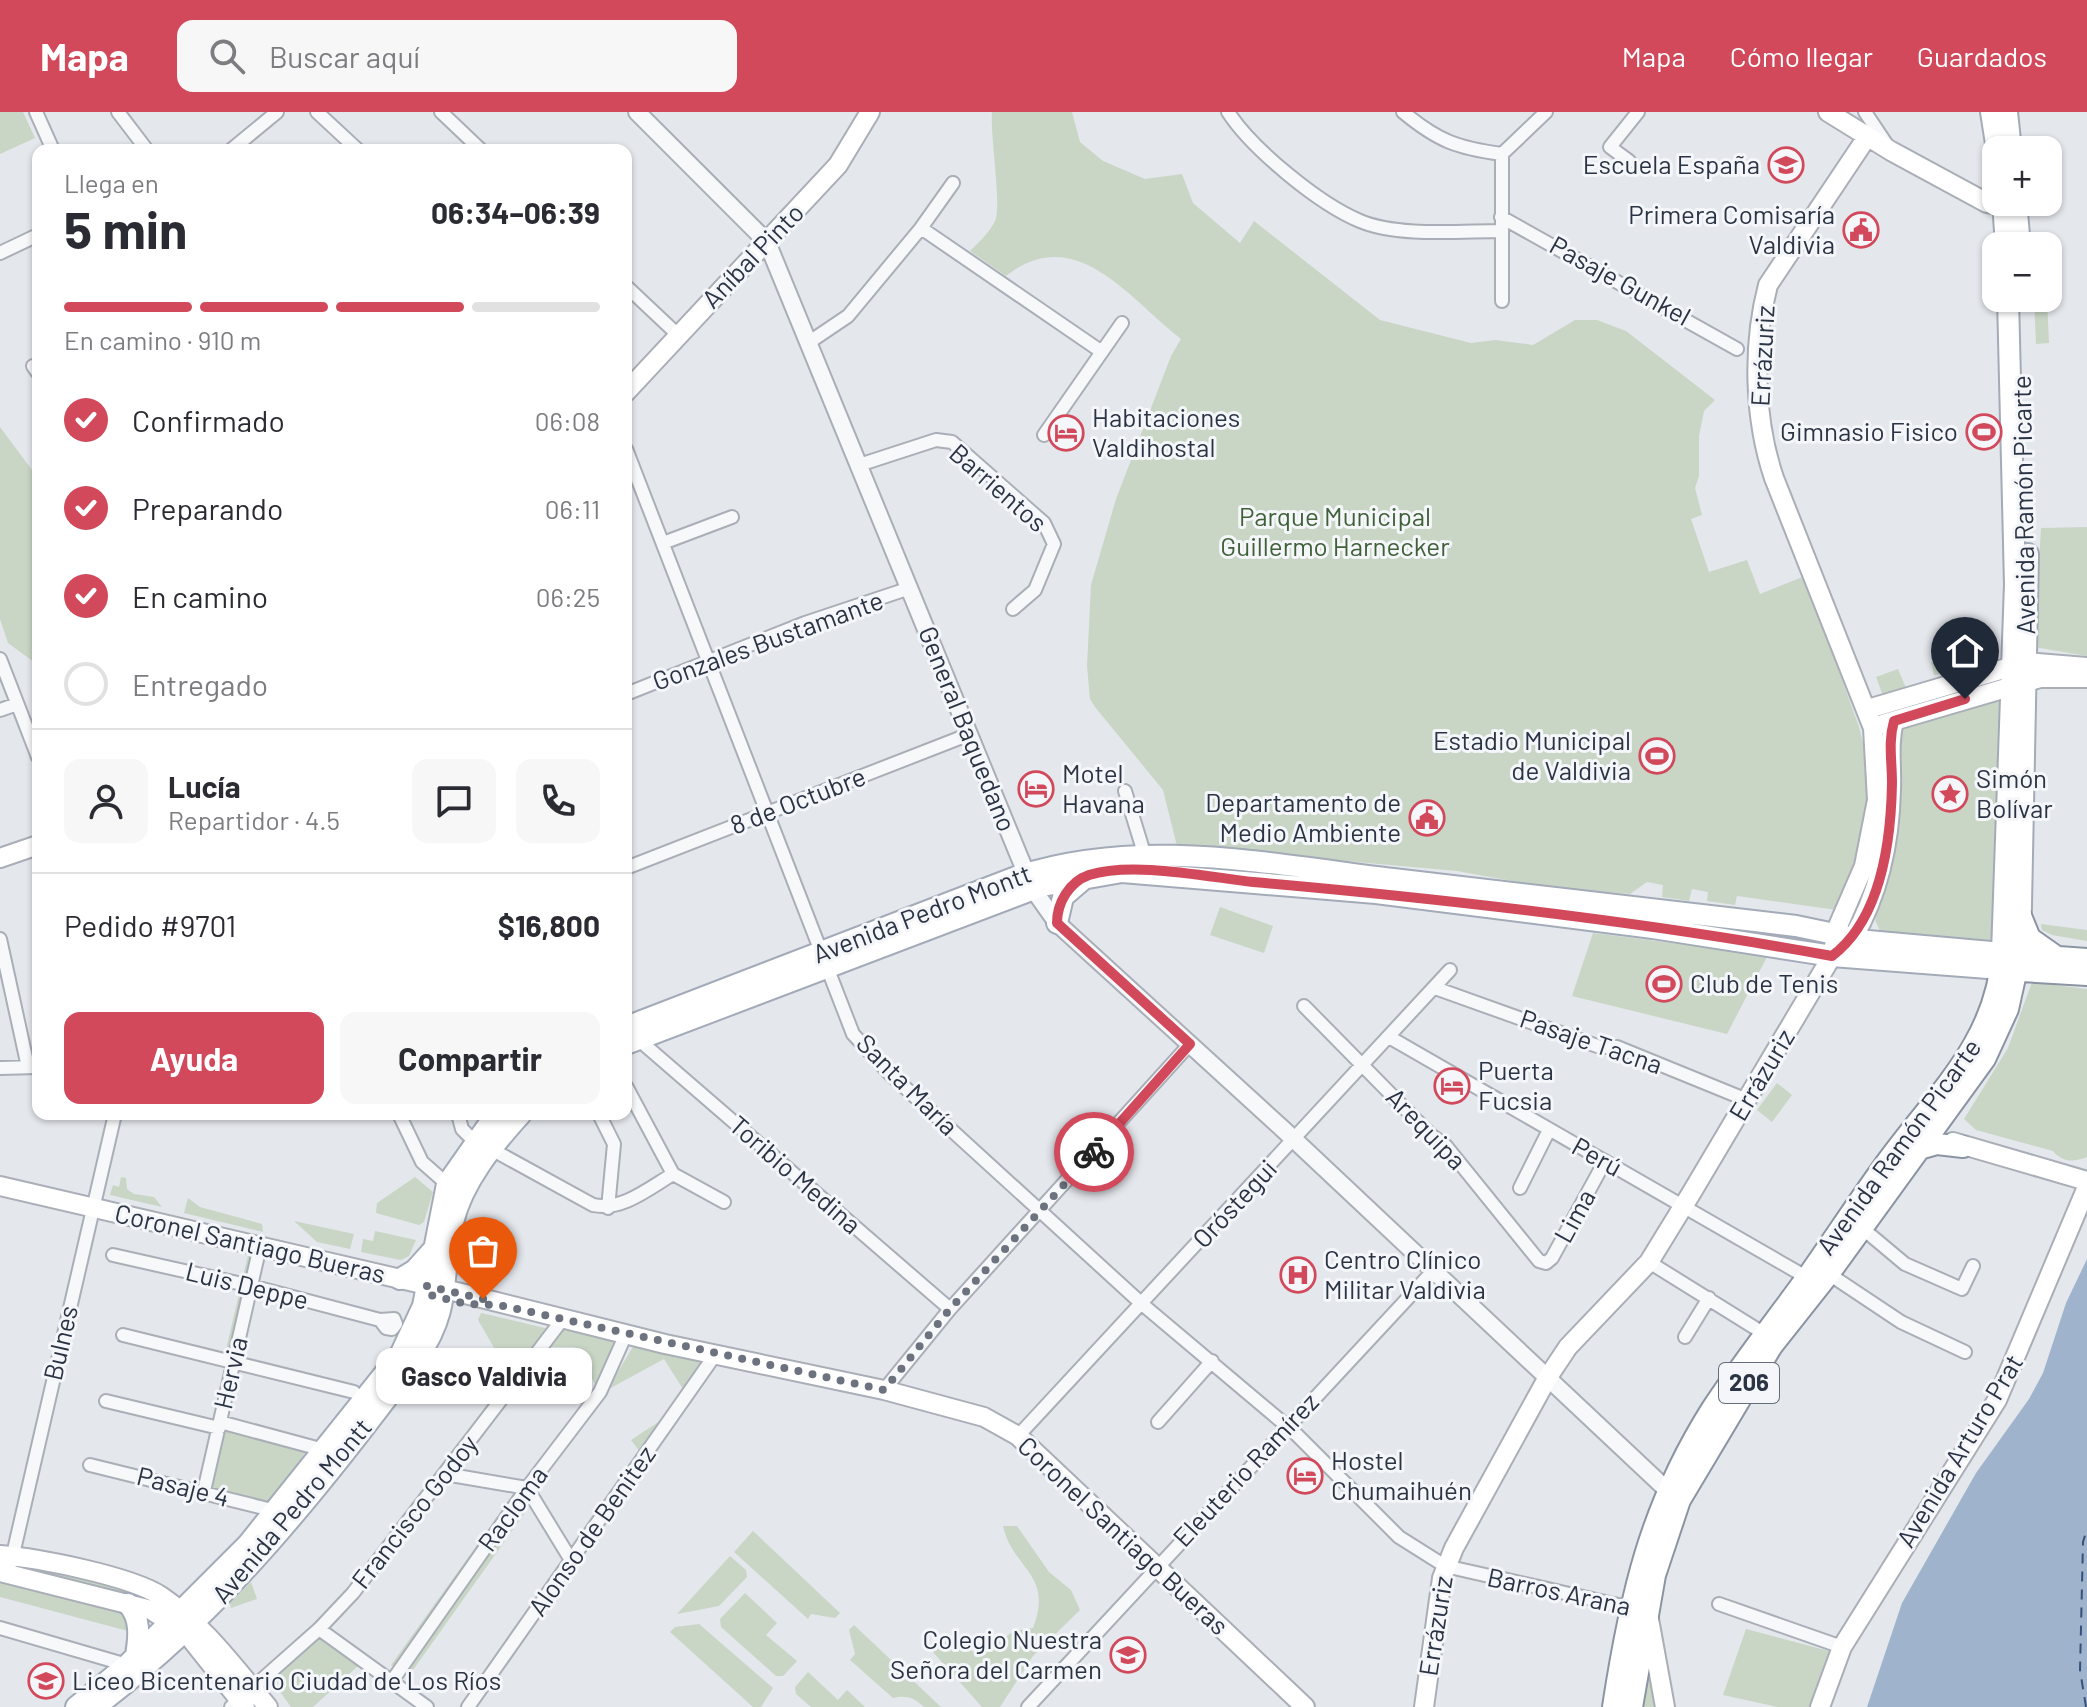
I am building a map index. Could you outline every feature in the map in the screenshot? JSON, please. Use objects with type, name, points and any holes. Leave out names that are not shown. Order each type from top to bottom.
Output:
[{"type":"main road","name":"Aníbal Pinto","points":[[632,385],[838,165],[870,112]]},
{"type":"main road","points":[[1828,112],[1891,151],[1982,200]]},
{"type":"main road","points":[[1991,112],[1995,136]]},
{"type":"main road","points":[[2007,112],[2010,136]]},
{"type":"main road","name":"Errázuriz","points":[[1852,939],[1877,800],[1870,718],[1805,562],[1761,442],[1759,418],[1761,312],[1768,285],[1867,137]]},
{"type":"main road","name":"Avenida Ramón Picarte","points":[[1632,1707],[1638,1609],[1672,1518],[1691,1479],[1772,1346],[1862,1228],[1973,1050],[2010,962],[2021,916],[2019,674],[2008,312]]},
{"type":"main road","name":"Avenida Ramón Picarte","points":[[1613,1707],[1667,1490],[1711,1411],[1763,1333],[1806,1277],[1913,1144],[1949,1108],[1994,1042],[2011,1000],[2008,832],[2028,524],[2020,396],[2022,312]]},
{"type":"main road","points":[[1870,718],[1992,675],[2087,667]]},
{"type":"main road","points":[[1870,718],[1894,721],[2019,674],[2040,678],[2087,678]]},
{"type":"main road","name":"Errázuriz","points":[[1424,1707],[1445,1566],[1548,1377],[1568,1347],[1649,1262],[1747,1100],[1852,939],[1886,843],[1891,791],[1889,739],[1894,721]]},
{"type":"main road","points":[[0,858],[32,847]]},
{"type":"main road","name":"Avenida Pedro Montt","points":[[632,1034],[1030,881],[1066,862],[1144,853],[1655,919],[1852,939],[2087,975]]},
{"type":"main road","name":"Avenida Pedro Montt","points":[[1030,881],[1148,872],[1376,885]]},
{"type":"main road","points":[[1057,923],[1063,897],[1087,876]]},
{"type":"main road","points":[[2021,916],[2030,938],[2057,957]]},
{"type":"main road","name":"Avenida Pedro Montt","points":[[1852,939],[2010,962],[2057,957],[2087,959]]},
{"type":"main road","points":[[1949,1108],[1951,1128],[1963,1147]]},
{"type":"main road","name":"Avenida Pedro Montt","points":[[95,1707],[261,1555],[424,1348],[457,1209],[493,1120]]},
{"type":"main road","name":"Avenida Pedro Montt","points":[[76,1707],[132,1660],[184,1623],[401,1353],[436,1292],[432,1251],[447,1184],[483,1145],[514,1120]]},
{"type":"main road","points":[[1913,1144],[1963,1147],[2087,1181]]},
{"type":"main road","name":"Coronel Santiago Bueras","points":[[0,1186],[258,1255],[436,1292]]},
{"type":"main road","name":"Avenida Arturo Prat","points":[[1820,1707],[1842,1647],[1997,1400],[2087,1187]]},
{"type":"main road","name":"Coronel Santiago Bueras","points":[[0,1192],[400,1279],[477,1305],[499,1305],[884,1390],[984,1417],[1018,1436],[1305,1707]]},
{"type":"main road","points":[[400,1279],[415,1270],[432,1251]]},
{"type":"main road","points":[[5,1564],[184,1623]]},
{"type":"main road","points":[[5,1564],[108,1577],[158,1594],[242,1700],[268,1707]]},
{"type":"main road","points":[[128,1604],[136,1612],[139,1638],[132,1660]]},
{"type":"main road","points":[[1638,1609],[1665,1707]]},
{"type":"street","points":[[36,112],[50,144]]},
{"type":"street","points":[[118,112],[142,144]]},
{"type":"street","points":[[238,144],[277,112]]},
{"type":"street","points":[[317,112],[352,144]]},
{"type":"street","points":[[441,112],[475,144]]},
{"type":"street","name":"General Baquedano","points":[[637,112],[767,242],[1030,881],[1057,923],[1434,1270],[1667,1490]]},
{"type":"street","points":[[1228,112],[1259,148],[1312,192],[1360,222],[1411,230],[1501,231]]},
{"type":"street","points":[[1403,112],[1426,131],[1457,147],[1502,154]]},
{"type":"street","points":[[1502,301],[1502,154],[1546,112]]},
{"type":"street","points":[[1629,161],[1610,147],[1638,112]]},
{"type":"street","points":[[1866,114],[1867,137]]},
{"type":"street","points":[[1866,114],[1891,151]]},
{"type":"street","points":[[808,343],[848,316],[921,228],[953,183]]},
{"type":"street","name":"Pasaje Gunkel","points":[[1501,217],[1737,349]]},
{"type":"street","points":[[921,228],[1102,352]]},
{"type":"street","points":[[0,253],[32,238]]},
{"type":"street","points":[[632,292],[677,334]]},
{"type":"street","points":[[1044,435],[1122,323]]},
{"type":"street","name":"Barrientos","points":[[859,465],[936,440],[952,442],[1044,523],[1054,544],[1035,590],[1013,609]]},
{"type":"street","name":"Santa María","points":[[632,464],[764,814],[853,1034],[889,1073],[1142,1304],[1287,1425]]},
{"type":"street","points":[[663,543],[732,517]]},
{"type":"street","name":"Gonzales Bustamante","points":[[632,691],[707,660],[910,588]]},
{"type":"street","points":[[0,659],[32,742]]},
{"type":"street","points":[[0,710],[17,704]]},
{"type":"street","name":"8 de Octubre","points":[[632,866],[970,734]]},
{"type":"street","points":[[1125,791],[1144,853]]},
{"type":"street","points":[[0,939],[32,1063]]},
{"type":"street","name":"Oróstegui","points":[[1018,1436],[1450,970]]},
{"type":"street","name":"Pasaje Tacna","points":[[1435,988],[1600,1047],[1617,1047],[1747,1100]]},
{"type":"street","name":"Arequipa","points":[[1304,1006],[1363,1062],[1431,1135],[1446,1146],[1539,1261]]},
{"type":"street","name":"Toribio Medina","points":[[632,1035],[950,1309]]},
{"type":"street","name":"Perú","points":[[1389,1037],[1806,1277]]},
{"type":"street","points":[[884,1390],[950,1309],[1190,1044]]},
{"type":"street","points":[[0,1068],[32,1067]]},
{"type":"street","points":[[632,1097],[673,1174],[724,1202]]},
{"type":"street","name":"Bulnes","points":[[5,1564],[114,1120]]},
{"type":"street","points":[[402,1120],[422,1162],[447,1184]]},
{"type":"street","points":[[460,1120],[462,1129],[483,1145],[593,1205],[608,1208],[673,1174]]},
{"type":"street","points":[[602,1120],[614,1144],[608,1208]]},
{"type":"street","points":[[1520,1188],[1549,1130]]},
{"type":"street","name":"Lima","points":[[1539,1261],[1546,1263],[1552,1258],[1605,1161]]},
{"type":"street","points":[[1862,1228],[1905,1264],[1962,1289],[1973,1266]]},
{"type":"street","name":"Luis Deppe","points":[[113,1255],[251,1286],[380,1320]]},
{"type":"street","name":"Hervia","points":[[204,1491],[258,1255]]},
{"type":"street","points":[[1649,1262],[1763,1333]]},
{"type":"street","name":"Eleuterio Ramírez","points":[[1028,1707],[1434,1270]]},
{"type":"street","points":[[1829,1274],[1901,1322],[1965,1352]]},
{"type":"street","points":[[1685,1337],[1709,1298]]},
{"type":"street","name":"Francisco Godoy","points":[[242,1700],[353,1593],[562,1320]]},
{"type":"street","name":"Racloma","points":[[392,1681],[527,1488],[600,1392],[626,1334]]},
{"type":"street","points":[[123,1335],[354,1392]]},
{"type":"street","name":"Alonso de Benitez","points":[[468,1707],[715,1355]]},
{"type":"street","points":[[1158,1422],[1212,1361]]},
{"type":"street","points":[[106,1401],[324,1450]]},
{"type":"street","name":"Barros Arana","points":[[1287,1425],[1399,1537],[1445,1566],[1638,1609]]},
{"type":"street","name":"Pasaje 4","points":[[90,1465],[276,1511]]},
{"type":"street","points":[[445,1474],[527,1488],[571,1560]]},
{"type":"street","points":[[1719,1604],[1842,1647]]},
{"type":"street","points":[[0,1628],[132,1660]]},
{"type":"street","points":[[319,1629],[427,1707]]},
{"type":"green space","points":[[0,112],[23,112],[35,138],[0,154]]},
{"type":"green space","name":"Parque Municipal Guillermo Harnecker","points":[[992,112],[1072,112],[1080,142],[1103,161],[1145,179],[1182,174],[1193,203],[1240,243],[1254,221],[1380,320],[1471,343],[1495,340],[1533,345],[1575,320],[1597,320],[1626,331],[1715,400],[1704,411],[1699,436],[1699,476],[1695,488],[1702,515],[1691,519],[1709,572],[1747,560],[1760,594],[1805,576],[1859,727],[1874,787],[1864,859],[1837,910],[1737,896],[1735,905],[1707,901],[1708,892],[1692,889],[1689,901],[1662,897],[1663,885],[1647,882],[1630,894],[1545,887],[1457,871],[1177,846],[1163,790],[1090,699],[1087,666],[1091,585],[1116,499],[1171,356],[1181,339],[1121,287],[1078,261],[1056,257],[1031,261],[1006,276],[970,251],[990,229],[997,213]]},
{"type":"green space","points":[[2035,312],[2048,312],[2049,343],[2036,344]]},
{"type":"green space","points":[[0,427],[32,470],[32,661],[8,643],[0,619]]},
{"type":"green space","points":[[2087,527],[2087,656],[2034,647],[2041,528]]},
{"type":"green space","points":[[1931,662],[1952,664],[1964,671],[1934,675]]},
{"type":"green space","points":[[1898,669],[1906,688],[1883,696],[1876,677]]},
{"type":"green space","points":[[1998,696],[2005,699],[1996,936],[1988,943],[1880,931],[1875,920],[1884,881],[1900,723]]},
{"type":"green space","points":[[1220,907],[1273,926],[1264,953],[1210,935]]},
{"type":"green space","points":[[2041,924],[2087,930],[2087,941],[2052,935],[2042,930]]},
{"type":"green space","name":"Club de Tenis","points":[[1593,933],[1768,955],[1727,1034],[1572,996]]},
{"type":"green space","points":[[2032,982],[2087,989],[2087,1157],[2082,1159],[2065,1159],[2053,1151],[1976,1130],[1964,1119],[2008,1048]]},
{"type":"green space","points":[[1777,1083],[1792,1095],[1772,1122],[1757,1110]]},
{"type":"green space","points":[[121,1177],[126,1178],[127,1189],[134,1194],[154,1197],[162,1207],[110,1195],[113,1185],[119,1187]]},
{"type":"green space","points":[[415,1177],[433,1192],[424,1222],[419,1225],[376,1213],[377,1203]]},
{"type":"green space","points":[[188,1198],[200,1207],[262,1224],[263,1232],[184,1213]]},
{"type":"green space","points":[[294,1221],[354,1234],[350,1249],[317,1242]]},
{"type":"green space","points":[[375,1231],[416,1240],[409,1256],[401,1260],[361,1252],[363,1239],[373,1241]]},
{"type":"green space","points":[[248,1255],[254,1256],[231,1355],[225,1354]]},
{"type":"green space","points":[[481,1313],[549,1329],[511,1377],[478,1320]]},
{"type":"green space","points":[[564,1327],[612,1340],[616,1346],[596,1386],[575,1347],[548,1347]]},
{"type":"green space","points":[[634,1345],[702,1363],[683,1389],[664,1359],[607,1390]]},
{"type":"green space","points":[[660,1422],[640,1452],[631,1440]]},
{"type":"green space","points":[[223,1427],[308,1448],[292,1473],[295,1477],[273,1504],[209,1488]]},
{"type":"green space","points":[[513,1495],[517,1499],[396,1669],[391,1665]]},
{"type":"green space","points":[[523,1503],[529,1507],[408,1677],[402,1673]]},
{"type":"green space","points":[[1003,1526],[1017,1526],[1049,1572],[1071,1590],[1080,1610],[1033,1656],[1000,1707],[982,1707],[932,1651],[956,1634],[973,1652],[987,1650],[1014,1631],[1033,1628],[1039,1595],[1030,1573],[1008,1541]]},
{"type":"green space","points":[[753,1531],[840,1613],[835,1618],[811,1614],[808,1619],[734,1552]]},
{"type":"green space","points":[[730,1556],[746,1570],[747,1577],[719,1606],[677,1614]]},
{"type":"green space","points":[[25,1561],[163,1600],[161,1604],[24,1568]]},
{"type":"green space","points":[[0,1582],[129,1614],[136,1640],[124,1650],[128,1631],[0,1597]]},
{"type":"green space","points":[[251,1582],[257,1599],[231,1608],[230,1603]]},
{"type":"green space","points":[[745,1593],[777,1623],[766,1635],[797,1661],[783,1676],[776,1676],[721,1627],[720,1619]]},
{"type":"green space","points":[[699,1624],[773,1688],[761,1707],[753,1707],[670,1632],[675,1627]]},
{"type":"green space","points":[[854,1625],[941,1707],[924,1707],[906,1697],[893,1698],[850,1660],[855,1654],[849,1630]]},
{"type":"green space","points":[[1746,1629],[1829,1651],[1811,1707],[1778,1707],[1723,1695]]},
{"type":"green space","points":[[320,1636],[359,1665],[313,1707],[291,1707],[271,1679]]},
{"type":"green space","points":[[1646,1645],[1660,1707],[1640,1707]]},
{"type":"green space","points":[[808,1672],[838,1700],[847,1690],[865,1707],[811,1707],[796,1694],[795,1687]]},
{"type":"water","points":[[2087,1259],[2087,1707],[1867,1707],[1902,1603],[1976,1473],[2029,1399],[2043,1373],[2066,1303]]},
{"type":"ferry route","points":[[2086,1707],[2080,1670],[2083,1542],[2087,1529]]},
{"type":"way so far","points":[[483,1299],[427,1286],[426,1294],[454,1301],[499,1305],[884,1390],[950,1309],[1094,1152]]},
{"type":"place","name":"Escuela España","points":[[1786,165]]},
{"type":"place","name":"Primera Comisaría Valdivia","points":[[1861,230]]},
{"type":"place","name":"Gimnasio Fisico","points":[[1984,432]]},
{"type":"place","name":"Habitaciones Valdihostal","points":[[1066,433]]},
{"type":"place","name":"Estadio Municipal de Valdivia","points":[[1657,756]]},
{"type":"place","name":"Motel Havana","points":[[1036,789]]},
{"type":"place","name":"Simón Bolívar","points":[[1950,794]]},
{"type":"place","name":"Departamento de Medio Ambiente","points":[[1427,818]]},
{"type":"place","name":"Club de Tenis","points":[[1664,984]]},
{"type":"place","name":"Puerta Fucsia","points":[[1452,1086]]},
{"type":"place","name":"Centro Clínico Militar Valdivia","points":[[1298,1275]]},
{"type":"place","name":"Gasco Valdivia","points":[[483,1299]]},
{"type":"place","name":"Hostel Chumaihuén","points":[[1305,1476]]},
{"type":"place","name":"Colegio Nuestra Señora del Carmen","points":[[1128,1655]]},
{"type":"place","name":"Liceo Bicentenario Ciudad de Los Ríos","points":[[46,1681]]},
{"type":"route","points":[[1094,1152],[1190,1044],[1057,923],[1063,897],[1087,876],[1148,872],[1376,893],[1653,928],[1832,956],[1853,938],[1862,923],[1882,864],[1892,781],[1889,739],[1894,721],[1965,699]]}]
